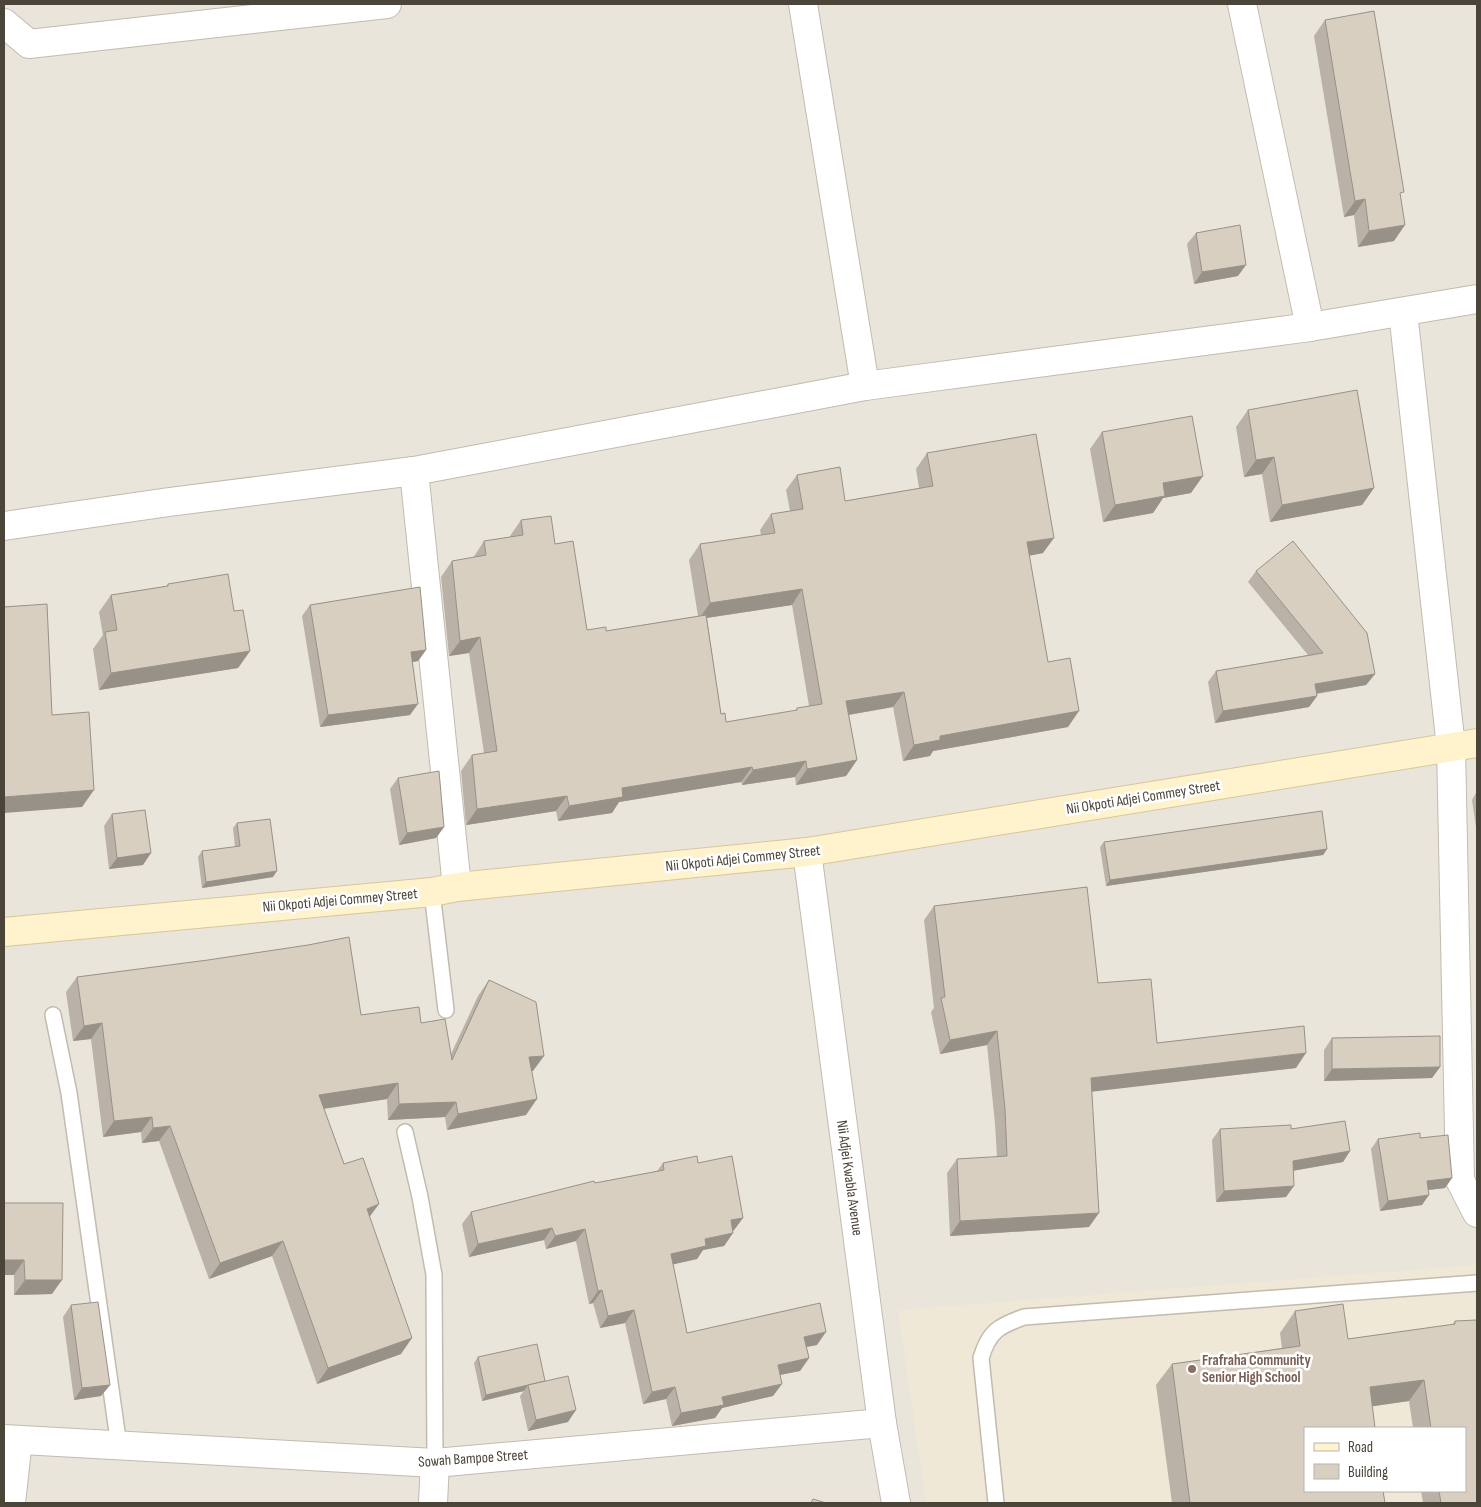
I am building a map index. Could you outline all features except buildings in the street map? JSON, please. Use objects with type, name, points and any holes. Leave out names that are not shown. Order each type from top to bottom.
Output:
[{"type":"street","points":[[4,23],[29,44],[387,4]]},
{"type":"street","points":[[803,4],[865,386]]},
{"type":"street","points":[[1242,4],[1310,327]]},
{"type":"street","points":[[4,526],[414,470],[865,386],[1310,327],[1477,299]]},
{"type":"street","points":[[1403,312],[1451,747],[1460,1180],[1477,1213]]},
{"type":"street","points":[[414,470],[445,889]]},
{"type":"street","name":"Nii Okpoti Adjei Commey Street","points":[[4,932],[807,852],[1477,743]]},
{"type":"street","name":"Nii Adjei Kwabla Avenue","points":[[807,852],[882,1423],[896,1503]]},
{"type":"street","name":"Sowah Bampoe Street","points":[[11,1440],[436,1463],[882,1423]]},
{"type":"street","points":[[11,1440],[11,1503]]},
{"type":"street","points":[[433,1503],[436,1463]]},
{"type":"lane","points":[[445,889],[446,1010]]},
{"type":"lane","points":[[53,1015],[69,1092],[120,1446]]},
{"type":"lane","points":[[405,1132],[420,1197],[434,1275],[436,1463]]},
{"type":"lane","points":[[996,1503],[981,1358],[984,1346],[992,1332],[1003,1325],[1024,1317],[1477,1283]]},
{"type":"shaded area","points":[[4,4],[1477,4],[1477,1503],[4,1503]]},
{"type":"shaded area","name":"Frafraha Community Senior High School","points":[[1477,1265],[1477,1503],[926,1503],[898,1310]]},
{"type":"place","name":"Frafraha Community Senior High School","points":[[1192,1369]]}]
